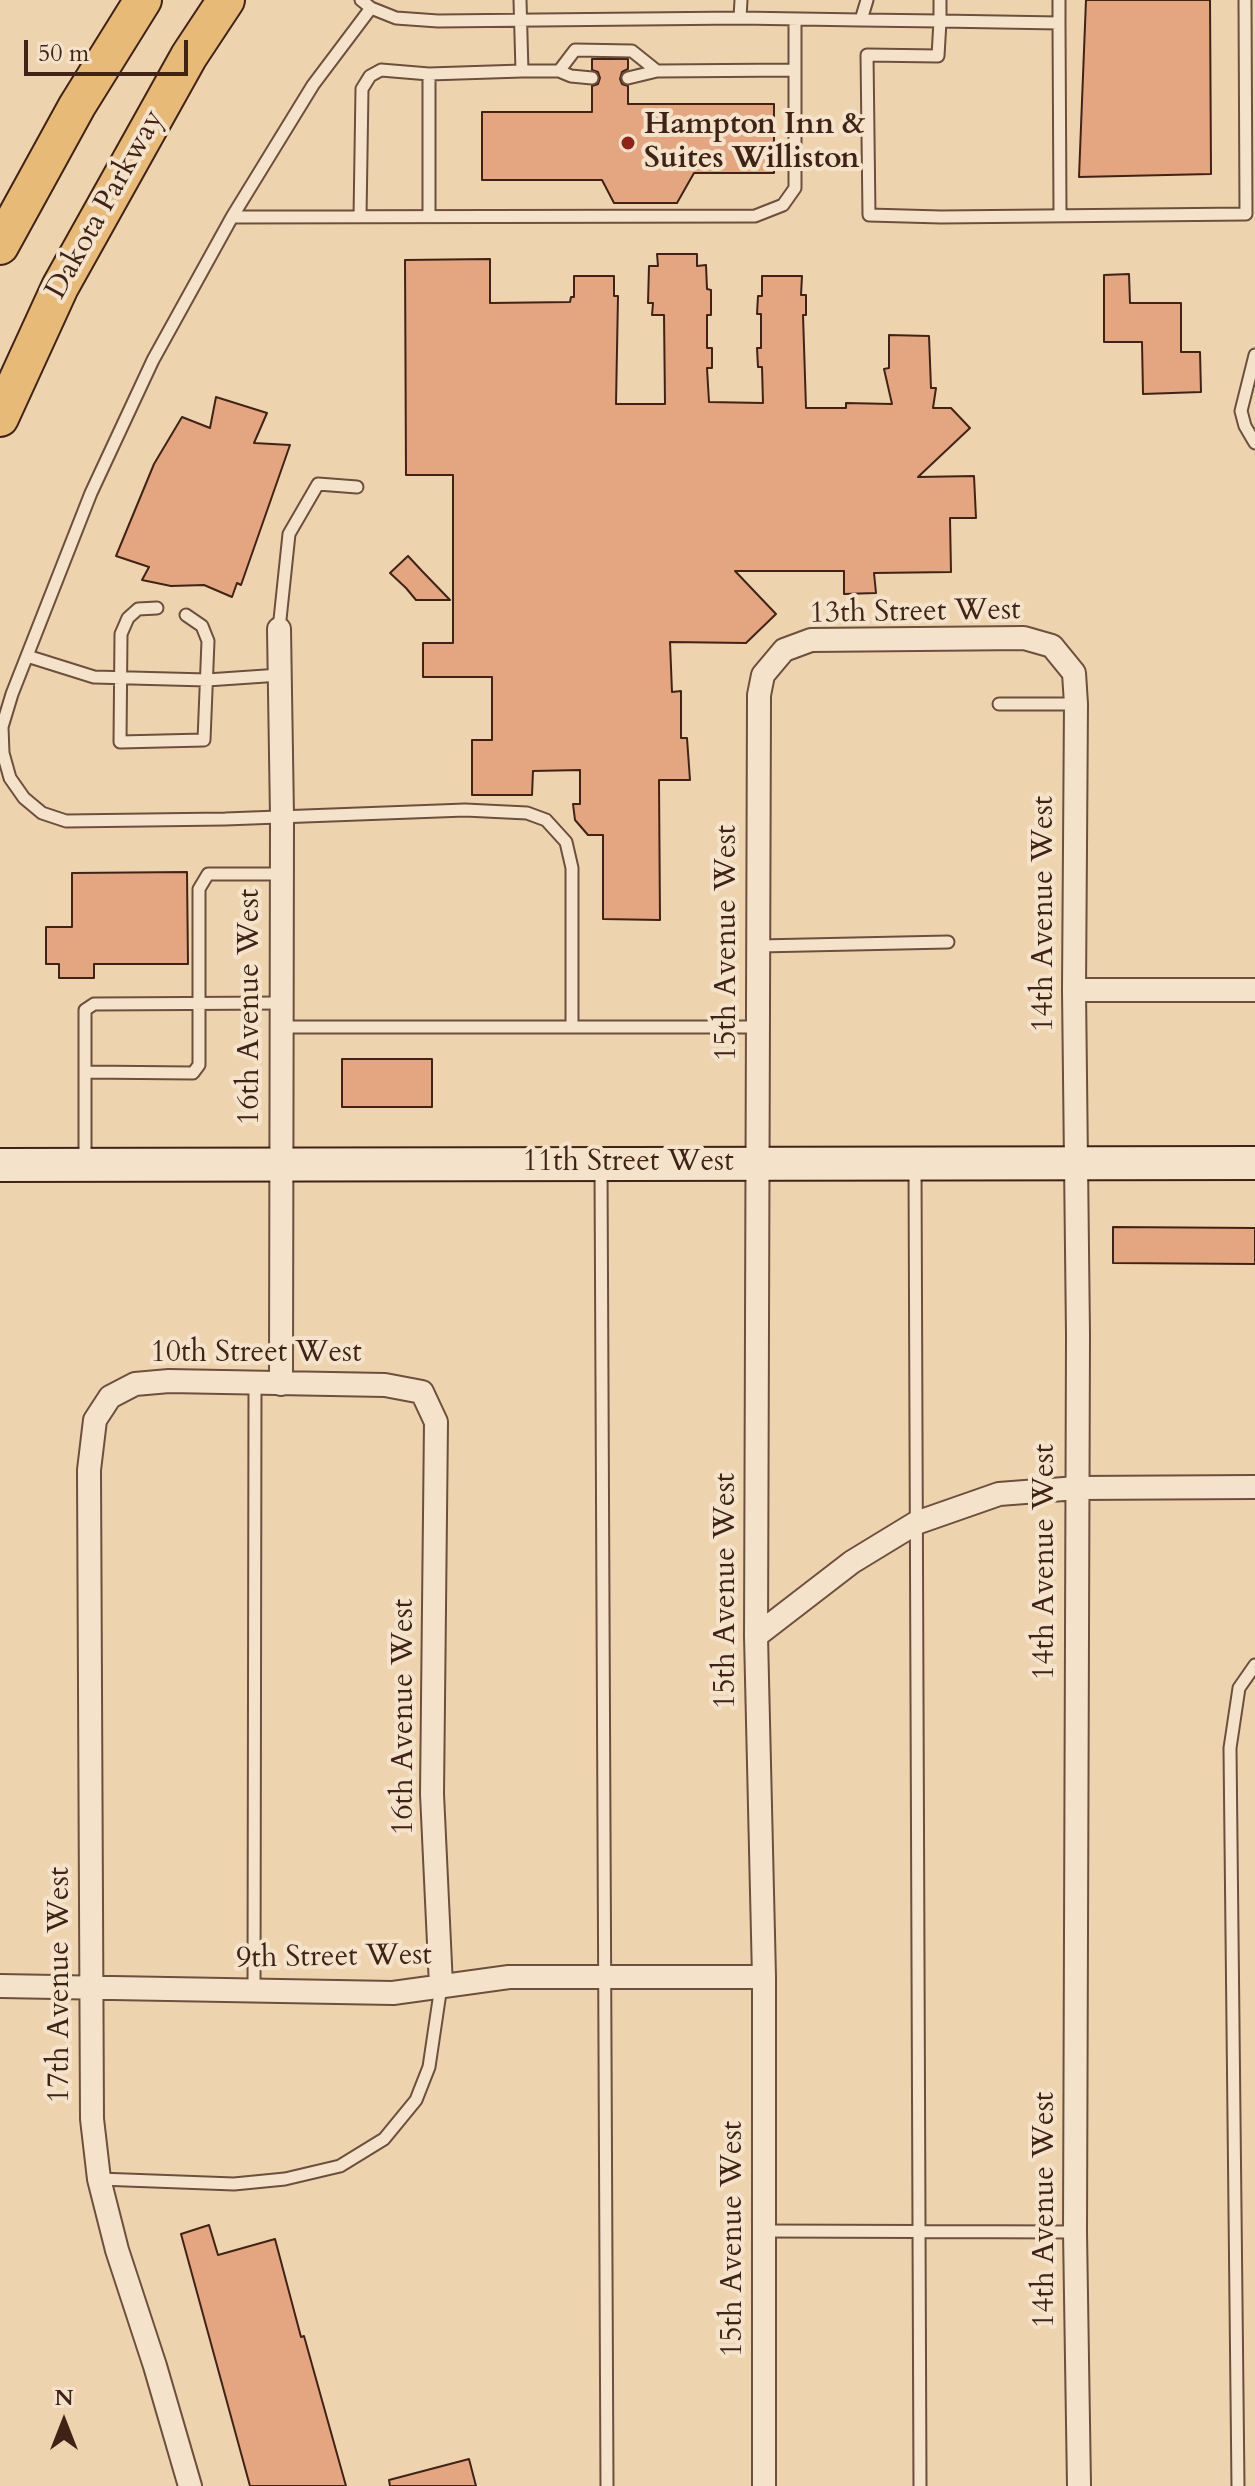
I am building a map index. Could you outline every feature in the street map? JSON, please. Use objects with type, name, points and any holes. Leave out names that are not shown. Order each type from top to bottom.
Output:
[{"type":"highway","points":[[0,246],[77,106],[143,0]]},
{"type":"highway","name":"Dakota Parkway","points":[[0,418],[60,287],[189,56],[226,0]]},
{"type":"main road","name":"11th Street West","points":[[0,1165],[1255,1163]]},
{"type":"street","name":"16th Avenue West","points":[[279,629],[282,816],[281,1384]]},
{"type":"street","name":"13th Street West","points":[[759,695],[763,675],[784,650],[811,640],[1024,638],[1052,646]]},
{"type":"street","name":"14th Avenue West","points":[[1052,646],[1074,673],[1076,704],[1074,990],[1078,1335],[1075,2232],[1079,2486]]},
{"type":"street","name":"15th Avenue West","points":[[759,695],[756,1636],[764,1977],[764,2486]]},
{"type":"street","points":[[1074,990],[1255,990]]},
{"type":"street","name":"10th Street West","points":[[89,1470],[95,1420],[110,1397],[135,1384],[169,1381],[385,1385],[422,1392],[436,1422],[436,1448]]},
{"type":"street","name":"16th Avenue West","points":[[436,1448],[432,1794],[441,1986]]},
{"type":"street","name":"17th Avenue West","points":[[89,1470],[92,2119],[99,2179],[117,2250],[190,2486]]},
{"type":"street","points":[[756,1636],[852,1562],[916,1523],[999,1494],[1077,1488],[1255,1487]]},
{"type":"street","name":"9th Street West","points":[[0,1986],[393,1993],[509,1977],[764,1977]]},
{"type":"lane","points":[[361,0],[371,8],[396,18],[438,21],[740,18],[1059,23]]},
{"type":"lane","points":[[520,0],[522,71]]},
{"type":"lane","points":[[740,18],[741,0]]},
{"type":"lane","points":[[861,20],[867,0]]},
{"type":"lane","points":[[940,0],[938,56],[867,55],[869,215],[1246,214],[1245,0]]},
{"type":"lane","points":[[1059,0],[1060,214]]},
{"type":"lane","points":[[371,8],[313,85],[232,217],[153,360],[91,493],[27,656],[2,727],[3,753],[10,778],[24,798],[42,813],[66,821],[465,810],[527,813],[546,820],[566,842],[572,868],[572,1026]]},
{"type":"lane","points":[[232,217],[755,216],[783,205],[795,188],[795,19]]},
{"type":"lane","points":[[559,71],[575,50],[632,51],[657,71]]},
{"type":"lane","points":[[360,217],[362,89],[370,76],[381,70],[429,74],[559,71],[571,76],[592,78]]},
{"type":"lane","points":[[628,78],[657,71],[795,70]]},
{"type":"lane","points":[[429,74],[429,216]]},
{"type":"lane","points":[[1255,355],[1244,388],[1241,411],[1255,443]]},
{"type":"lane","points":[[279,629],[289,534],[318,484],[357,487]]},
{"type":"lane","points":[[157,608],[138,609],[128,618],[121,634],[120,742],[204,740],[208,641],[202,626],[186,615]]},
{"type":"lane","points":[[27,656],[94,677],[207,680],[280,675]]},
{"type":"lane","points":[[999,704],[1076,704]]},
{"type":"lane","points":[[85,1072],[193,1073],[199,1065],[199,889],[208,874],[282,874]]},
{"type":"lane","points":[[759,946],[948,942]]},
{"type":"lane","points":[[85,1165],[85,1010],[94,1004],[282,1003]]},
{"type":"lane","points":[[282,1027],[758,1027]]},
{"type":"lane","points":[[915,1163],[920,2486]]},
{"type":"lane","points":[[601,1164],[607,2486]]},
{"type":"lane","points":[[254,1991],[255,1384]]},
{"type":"lane","points":[[1238,2486],[1230,1748],[1239,1688],[1255,1665]]},
{"type":"lane","points":[[99,2179],[234,2184],[285,2179],[340,2166],[384,2139],[416,2100],[429,2067],[441,1986]]},
{"type":"lane","points":[[764,2231],[1075,2232]]},
{"type":"building","points":[[1086,0],[1210,0],[1211,174],[1079,177]]},
{"type":"building","name":"Hampton Inn & Suites Williston","points":[[592,59],[628,59],[628,69],[622,72],[620,79],[622,84],[628,86],[628,104],[774,104],[774,173],[694,173],[677,203],[614,203],[602,180],[482,180],[482,112],[592,112],[592,86],[598,84],[600,78],[598,72],[592,70]]},
{"type":"building","points":[[657,254],[697,254],[697,266],[706,265],[707,289],[711,290],[711,315],[707,315],[707,348],[712,348],[712,368],[707,368],[709,402],[763,403],[762,367],[758,367],[757,348],[761,348],[761,314],[757,314],[758,296],[762,296],[762,276],[802,276],[801,295],[806,295],[806,315],[803,315],[806,408],[846,408],[846,403],[892,404],[884,369],[889,368],[889,335],[929,336],[931,388],[936,388],[933,408],[951,408],[970,428],[918,477],[974,476],[976,518],[950,518],[951,572],[874,573],[876,593],[844,594],[844,571],[735,571],[776,614],[746,643],[670,642],[672,692],[681,691],[681,738],[687,738],[690,780],[659,780],[660,920],[603,919],[603,835],[588,835],[575,820],[573,804],[580,804],[580,770],[533,771],[532,795],[472,795],[472,740],[492,740],[492,677],[423,677],[423,643],[453,643],[453,475],[406,475],[405,260],[490,259],[490,303],[570,302],[574,297],[574,276],[614,276],[614,296],[618,296],[616,404],[665,404],[664,315],[652,315],[653,303],[648,303],[649,266],[658,266]]},
{"type":"building","points":[[1129,274],[1130,303],[1181,303],[1181,352],[1200,352],[1201,392],[1143,394],[1142,342],[1104,342],[1104,275]]},
{"type":"building","points":[[216,397],[267,413],[254,443],[290,445],[241,585],[237,583],[232,597],[204,585],[171,586],[142,580],[149,567],[116,556],[154,464],[182,417],[210,428]]},
{"type":"building","points":[[408,556],[450,600],[416,600],[390,573]]},
{"type":"building","points":[[187,872],[188,964],[94,964],[94,978],[59,978],[59,964],[46,964],[46,927],[72,927],[72,873]]},
{"type":"building","points":[[342,1059],[432,1059],[432,1107],[342,1107]]},
{"type":"building","points":[[1113,1227],[1255,1228],[1255,1264],[1113,1263]]},
{"type":"building","points":[[209,2225],[218,2255],[275,2239],[346,2486],[250,2486],[181,2234]]},
{"type":"building","points":[[469,2459],[476,2486],[390,2486],[389,2480]]},
{"type":"place","name":"Hampton Inn & Suites Williston","points":[[628,143]]}]
